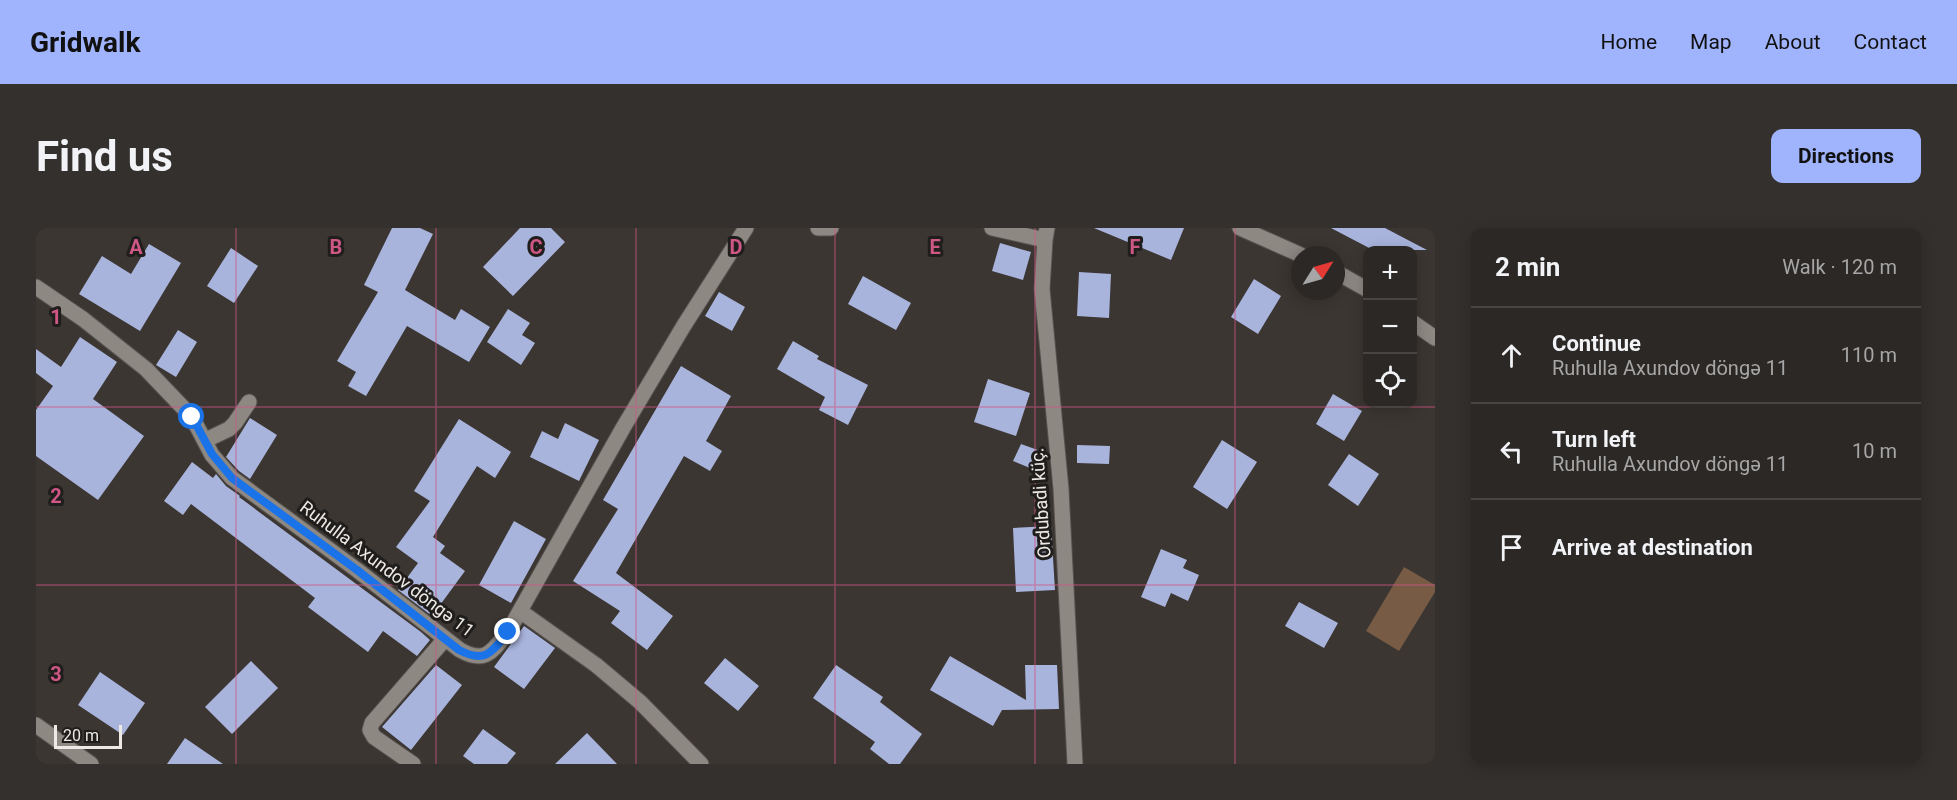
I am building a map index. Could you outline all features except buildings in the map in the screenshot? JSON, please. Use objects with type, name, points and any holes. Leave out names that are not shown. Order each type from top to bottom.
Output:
[{"type":"street","name":"Ruhulla Axundov döngə 11","points":[[36,287],[83,319],[146,369],[182,405],[206,440],[212,454],[232,478],[357,570],[445,639],[470,656],[481,657],[491,653],[508,632],[641,398],[746,228]]},
{"type":"street","points":[[818,228],[831,228]]},
{"type":"street","points":[[992,228],[1046,234]]},
{"type":"street","points":[[1240,228],[1291,251]]},
{"type":"street","name":"Ordubadi küç.","points":[[1046,234],[1042,289],[1061,489],[1075,764]]},
{"type":"street","points":[[1345,277],[1363,287]]},
{"type":"street","points":[[1417,325],[1435,338]]},
{"type":"street","points":[[206,440],[229,429],[249,402]]},
{"type":"street","points":[[520,611],[596,665],[640,702],[701,764]]},
{"type":"street","points":[[413,764],[374,737],[370,730],[372,723],[445,639]]},
{"type":"street","points":[[36,725],[91,764]]},
{"type":"shaded area","points":[[1404,567],[1435,585],[1435,592],[1399,651],[1366,631]]},
{"type":"route","points":[[192,417],[212,454],[232,478],[357,570],[459,650],[470,656],[481,657],[491,653],[508,632]]}]
